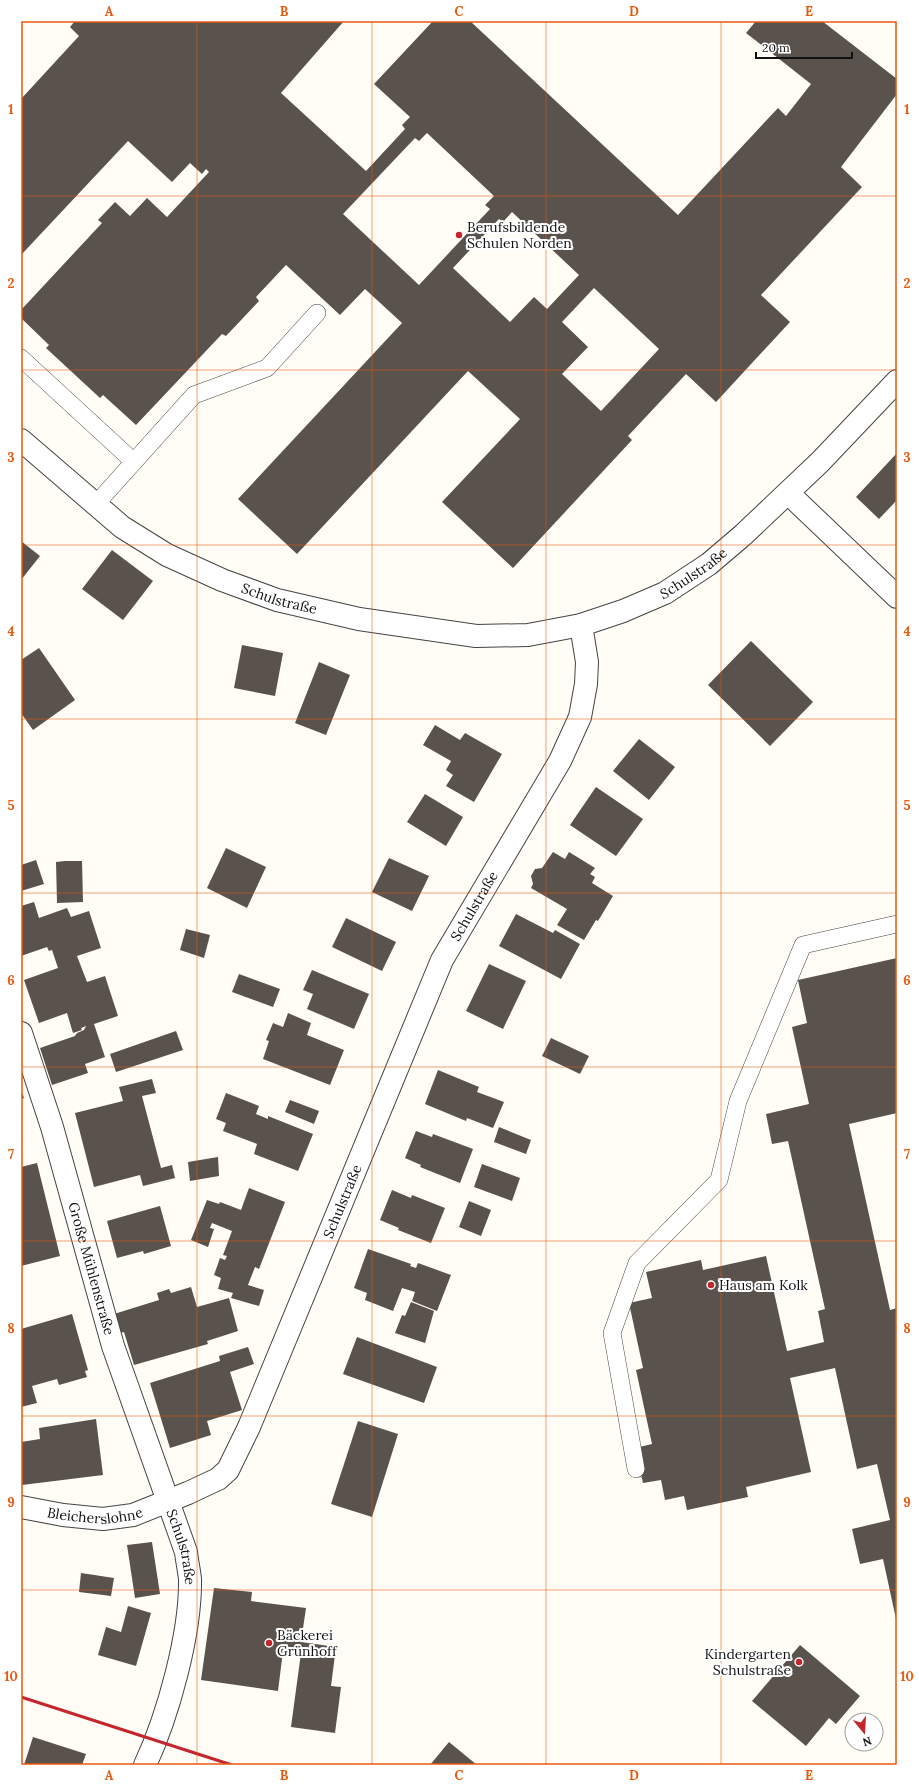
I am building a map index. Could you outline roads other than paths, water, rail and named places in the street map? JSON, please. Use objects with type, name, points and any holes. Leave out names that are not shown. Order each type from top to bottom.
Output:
[{"type":"street","name":"Schulstraße","points":[[21,440],[122,527],[167,555],[222,580],[277,600],[359,619],[476,636],[528,635],[581,625],[623,611],[665,593],[709,564],[788,493],[897,382]]},
{"type":"street","points":[[788,493],[897,597]]},
{"type":"street","name":"Schulstraße","points":[[145,1765],[157,1740],[175,1678],[187,1623],[190,1578],[186,1552],[168,1502],[218,1479],[228,1470],[237,1452],[442,960],[560,761],[580,717],[586,684],[587,662],[581,625]]},
{"type":"street","name":"Große Mühlenstraße","points":[[21,1033],[52,1127],[113,1346],[168,1502]]},
{"type":"street","name":"Bleicherslohne","points":[[21,1506],[63,1515],[103,1519],[133,1515],[168,1502]]},
{"type":"lane","points":[[96,504],[194,395],[267,368],[317,313]]},
{"type":"lane","points":[[21,358],[134,462]]},
{"type":"lane","points":[[636,1469],[612,1333],[637,1263],[719,1180],[738,1101],[803,945],[897,924]]},
{"type":"railway","points":[[21,1697],[232,1765]]},
{"type":"place","name":"Berufsbildende Schulen Norden","points":[[459,235]]},
{"type":"place","name":"Haus am Kolk","points":[[711,1285]]},
{"type":"place","name":"Bäckerei Grünhoff","points":[[269,1643]]},
{"type":"place","name":"Kindergarten Schulstraße","points":[[799,1662]]}]
